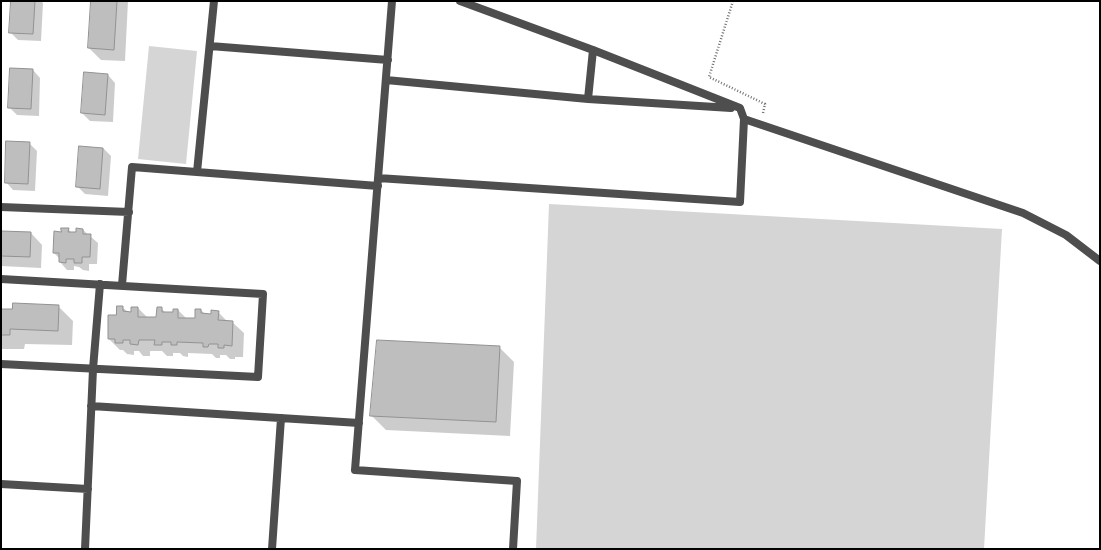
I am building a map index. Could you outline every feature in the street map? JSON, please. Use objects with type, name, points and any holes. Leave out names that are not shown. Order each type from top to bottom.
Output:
[{"type":"street","points":[[197,172],[214,1]]},
{"type":"street","points":[[392,1],[355,470],[517,481],[513,549]]},
{"type":"street","points":[[122,285],[132,167],[197,172],[740,202],[744,119],[740,108],[593,50],[460,1]]},
{"type":"street","points":[[210,46],[388,60]]},
{"type":"street","points":[[588,98],[593,50]]},
{"type":"street","points":[[386,80],[588,98],[740,108]]},
{"type":"street","points":[[744,119],[1023,213],[1066,235],[1100,262]]},
{"type":"street","points":[[1,207],[129,212]]},
{"type":"street","points":[[1,279],[263,294],[258,377],[1,364]]},
{"type":"street","points":[[85,549],[93,369],[100,284]]},
{"type":"street","points":[[91,406],[358,423]]},
{"type":"street","points":[[272,549],[281,418]]},
{"type":"street","points":[[1,484],[88,489]]},
{"type":"path","points":[[733,1],[709,77],[765,104],[759,124]]},
{"type":"shaded area","points":[[149,46],[197,51],[186,164],[138,159]]},
{"type":"shaded area","points":[[549,204],[1002,229],[984,549],[536,549]]},
{"type":"building","points":[[11,1],[35,1],[33,34],[9,33]]},
{"type":"building","points":[[91,1],[117,1],[114,50],[88,48]]},
{"type":"building","points":[[10,68],[33,69],[31,109],[8,108]]},
{"type":"building","points":[[84,72],[108,74],[105,115],[81,113]]},
{"type":"building","points":[[6,141],[30,142],[28,184],[5,183]]},
{"type":"building","points":[[79,146],[103,148],[100,189],[76,187]]},
{"type":"building","points":[[61,228],[69,228],[68,232],[76,232],[76,228],[83,229],[83,234],[91,234],[90,257],[82,257],[82,263],[74,263],[74,259],[66,259],[66,263],[59,262],[59,253],[53,253],[54,231],[61,232]]},
{"type":"building","points":[[1,231],[31,232],[30,257],[1,256]]},
{"type":"building","points":[[13,303],[59,305],[58,331],[10,329],[10,335],[1,335],[1,309],[12,309]]},
{"type":"building","points":[[117,306],[123,306],[123,311],[131,312],[131,307],[138,307],[138,317],[156,317],[157,307],[162,307],[162,312],[173,312],[173,309],[178,309],[178,318],[195,318],[195,309],[201,309],[201,313],[211,314],[211,310],[219,311],[218,320],[233,321],[232,346],[224,345],[224,348],[218,348],[218,344],[209,344],[208,347],[203,347],[203,343],[177,342],[177,345],[171,345],[171,342],[162,342],[162,345],[154,345],[155,340],[139,340],[138,345],[130,344],[130,340],[123,340],[123,343],[115,343],[115,339],[108,339],[108,315],[116,315]]},
{"type":"building","points":[[377,340],[500,346],[496,422],[370,416]]}]
